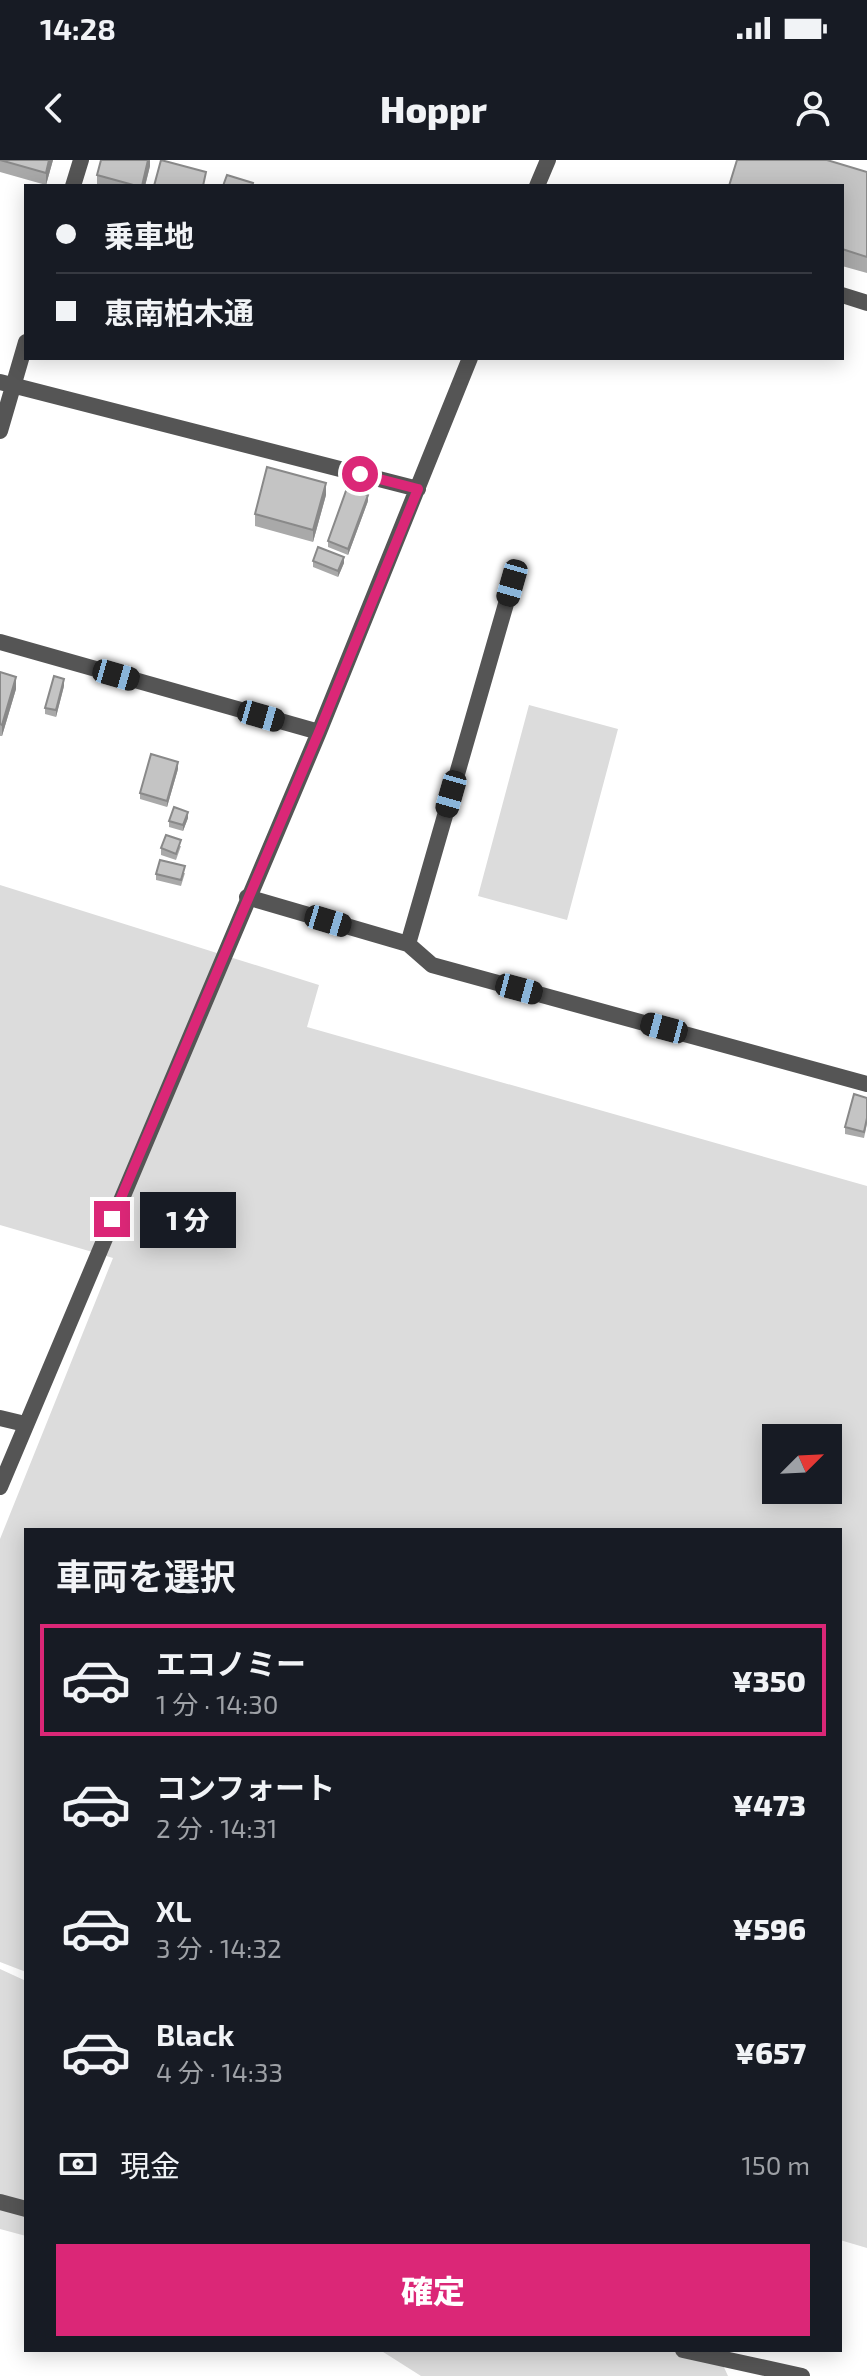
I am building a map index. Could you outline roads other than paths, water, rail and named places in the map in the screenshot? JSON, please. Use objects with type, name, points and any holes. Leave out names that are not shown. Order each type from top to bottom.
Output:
[{"type":"street","points":[[74,184],[81,160]]},
{"type":"street","points":[[538,184],[548,160]]},
{"type":"street","points":[[844,296],[867,303]]},
{"type":"street","points":[[0,431],[6,384],[24,346]]},
{"type":"street","points":[[0,1487],[319,732],[469,360]]},
{"type":"street","points":[[6,384],[418,489]]},
{"type":"street","points":[[408,944],[512,583]]},
{"type":"street","points":[[0,642],[319,732]]},
{"type":"street","points":[[247,897],[408,944],[432,965],[867,1084]]},
{"type":"street","points":[[0,1418],[25,1424]]},
{"type":"street","points":[[0,2202],[24,2208]]},
{"type":"street","points":[[692,2352],[802,2376]]}]
